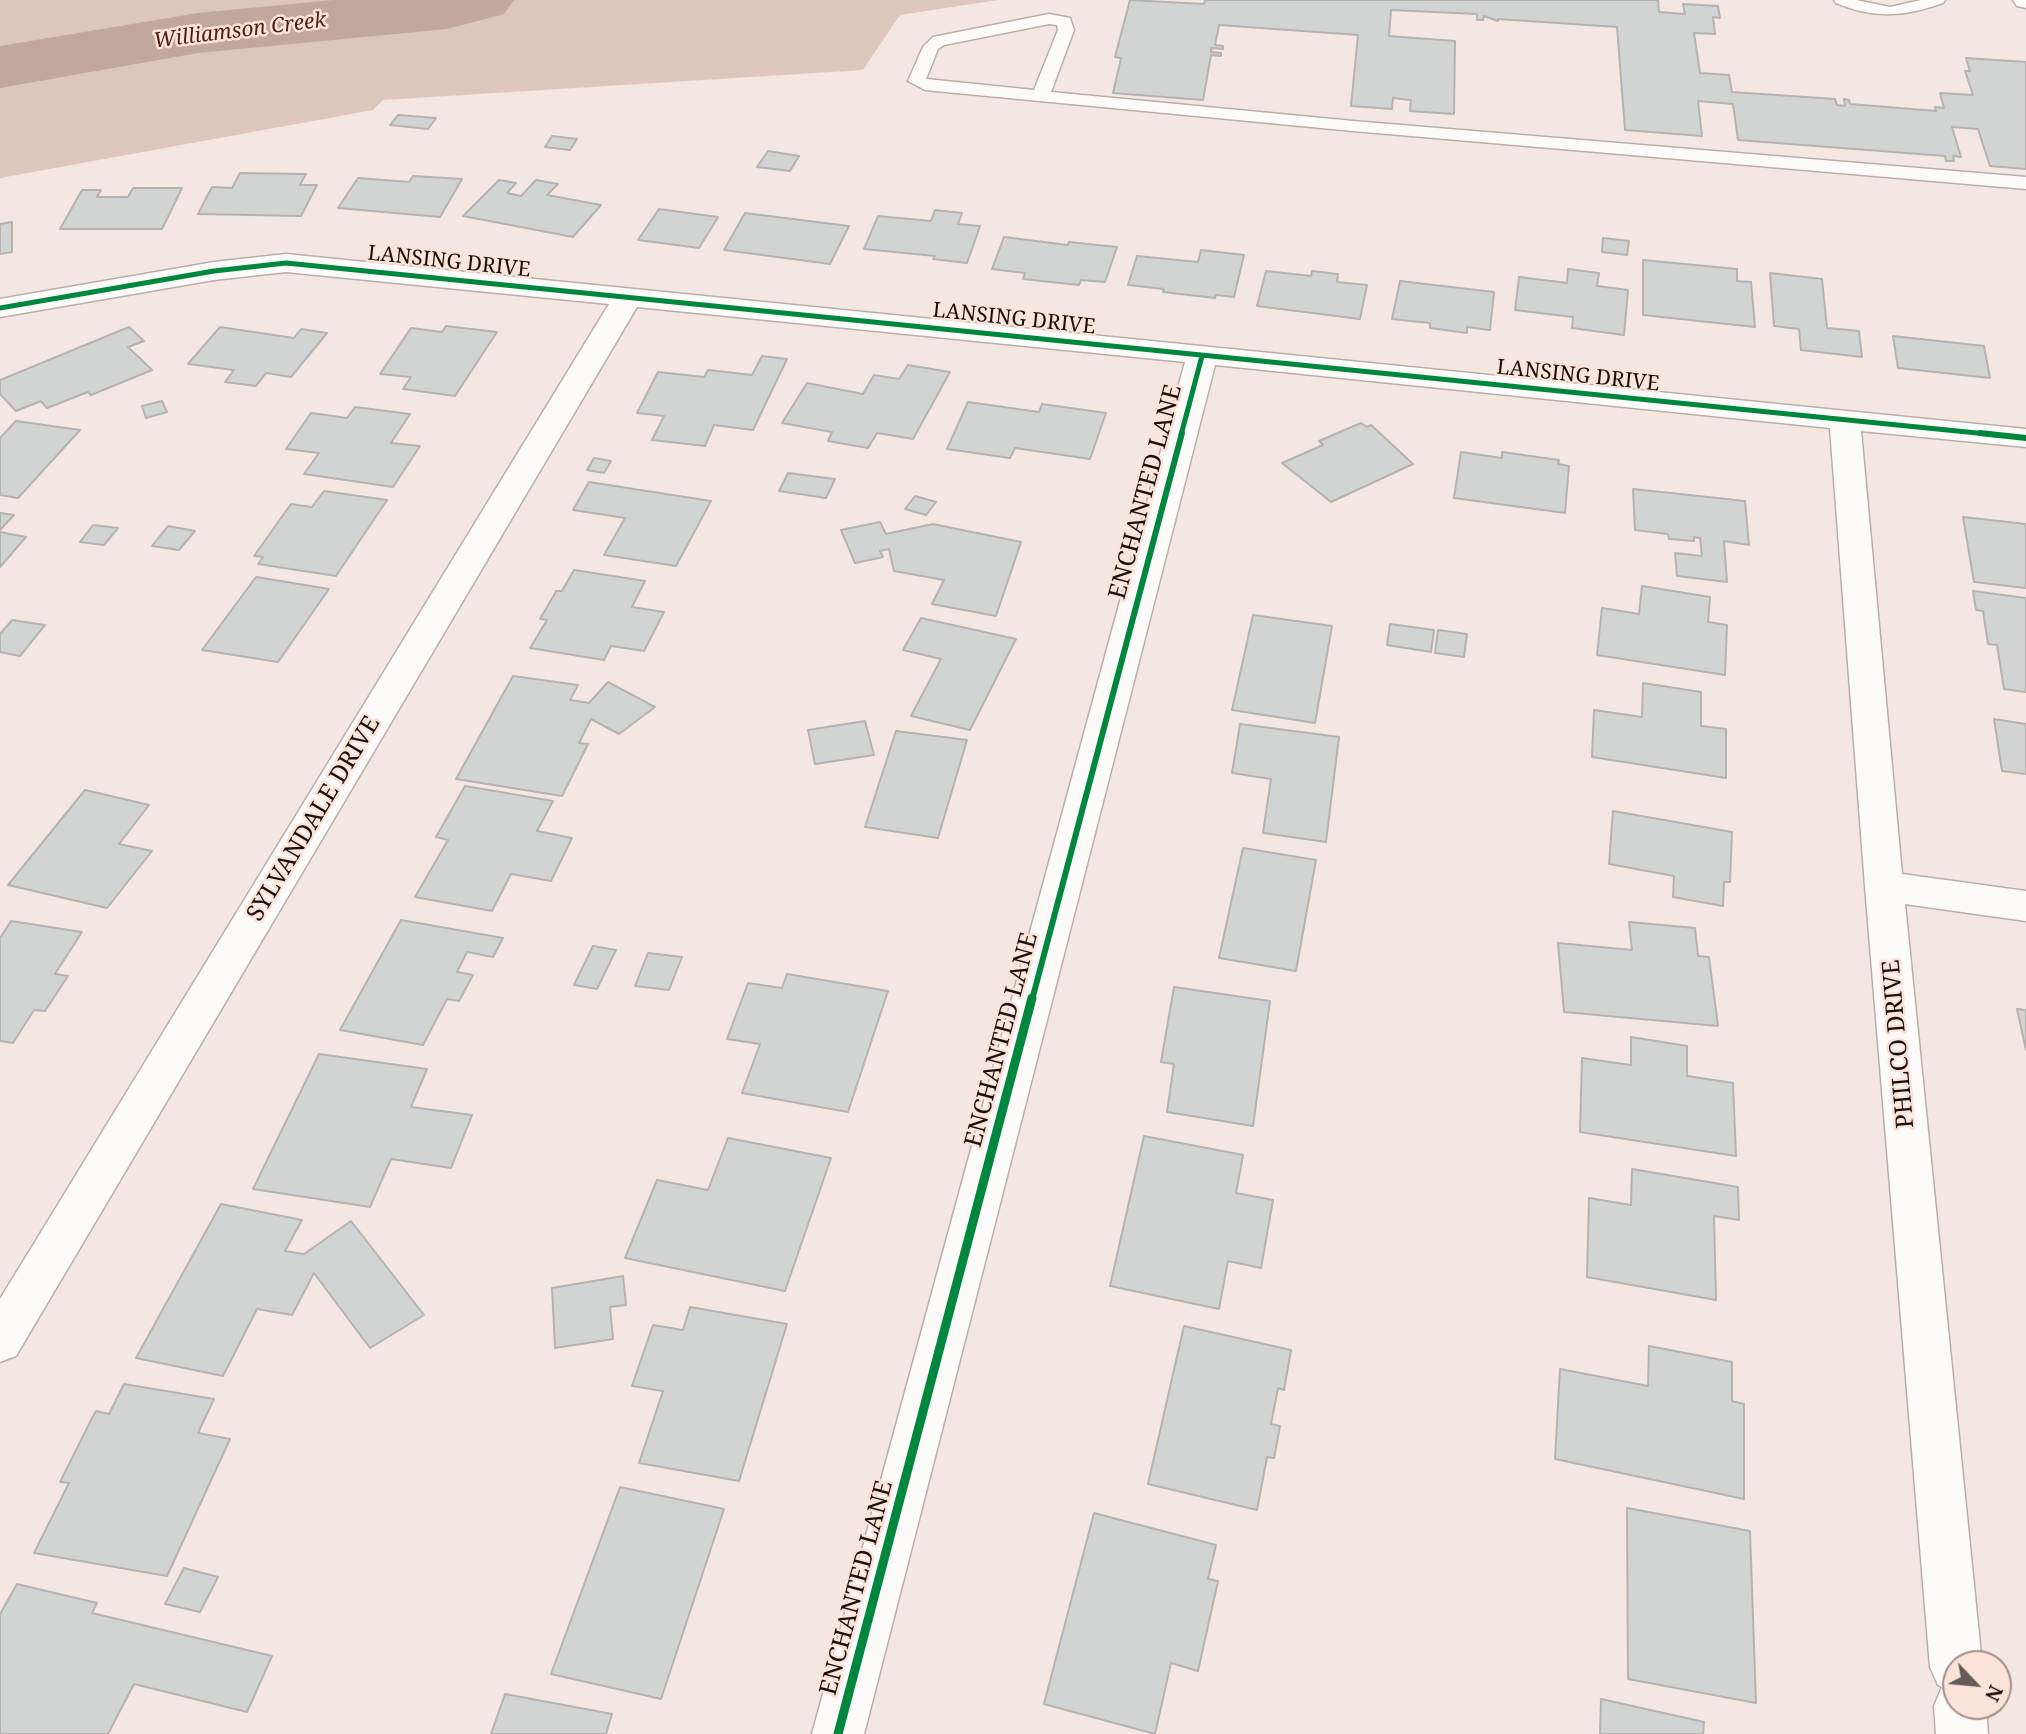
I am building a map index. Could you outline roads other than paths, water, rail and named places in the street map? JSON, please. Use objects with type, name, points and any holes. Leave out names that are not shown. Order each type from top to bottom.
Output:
[{"type":"street","name":"LANSING DRIVE","points":[[0,308],[214,271],[286,263],[2026,438]]},
{"type":"street","name":"SYLVANDALE DRIVE","points":[[0,1342],[628,298]]},
{"type":"street","name":"ENCHANTED LANE","points":[[838,1734],[1202,356]]},
{"type":"street","name":"PHILCO DRIVE","points":[[1845,421],[1884,886],[1954,1650]]},
{"type":"street","points":[[1884,886],[2026,906]]},
{"type":"lane","points":[[1842,0],[1860,8],[1886,13],[1906,12],[1937,0]]},
{"type":"lane","points":[[1041,96],[1066,30],[1064,22],[1049,19],[939,41],[931,47],[917,81],[925,85],[1353,126],[2026,183]]},
{"type":"waterway","name":"Williamson Creek","points":[[0,67],[198,33],[447,9],[481,0]]}]
